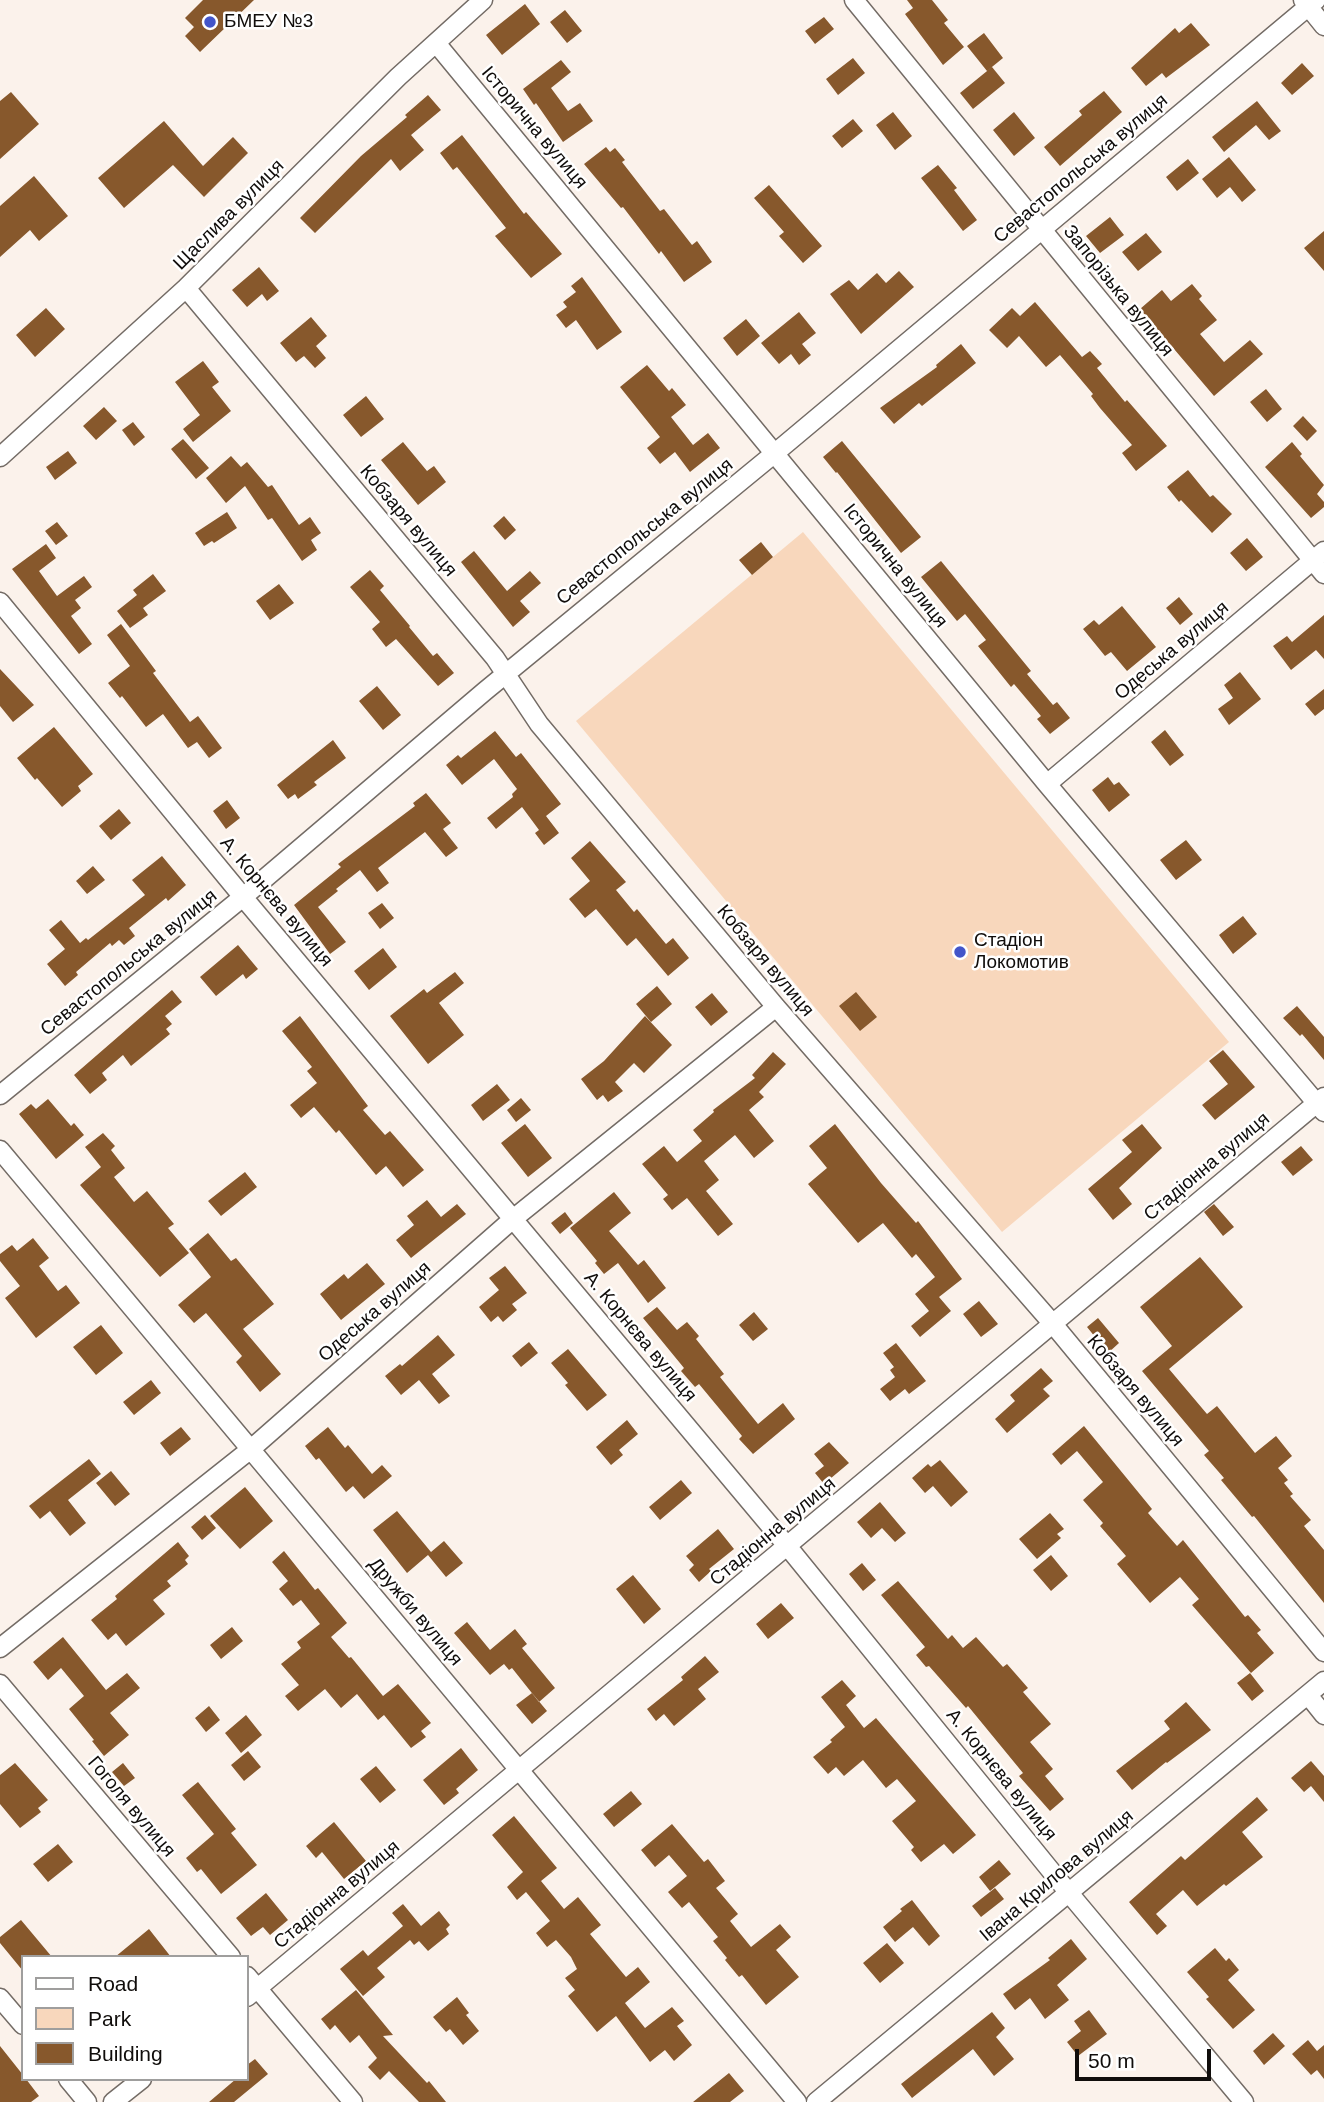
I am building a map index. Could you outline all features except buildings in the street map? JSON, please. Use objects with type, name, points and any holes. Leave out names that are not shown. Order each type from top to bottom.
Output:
[{"type":"street","name":"Щаслива вулиця","points":[[0,457],[186,288],[398,77],[483,0]]},
{"type":"street","name":"Запорізька вулиця","points":[[854,0],[1041,230],[1320,562]]},
{"type":"street","name":"Севастопольська вулиця","points":[[0,1095],[243,897],[775,453],[1309,2]]},
{"type":"street","points":[[1309,2],[1324,26]]},
{"type":"street","name":"Історична вулиця","points":[[436,43],[1047,784],[1321,1104]]},
{"type":"street","name":"Кобзаря вулиця","points":[[186,288],[507,674],[539,724],[776,1007],[1053,1324],[1324,1652]]},
{"type":"street","name":"Одеська вулиця","points":[[1047,784],[1320,562]]},
{"type":"street","name":"А. Корнєва вулиця","points":[[0,603],[788,1547],[1069,1893],[1244,2102]]},
{"type":"street","name":"Одеська вулиця","points":[[0,1648],[251,1449],[513,1219],[776,1007]]},
{"type":"street","name":"Стадіонна вулиця","points":[[250,1987],[519,1770],[1321,1104]]},
{"type":"street","name":"Дружби вулиця","points":[[0,1150],[797,2102]]},
{"type":"street","name":"Івана Крилова вулиця","points":[[817,2102],[1324,1681]]},
{"type":"street","name":"Гоголя вулиця","points":[[0,1684],[229,1955]]},
{"type":"street","points":[[1308,1695],[1324,1715]]},
{"type":"street","points":[[250,1987],[353,2102]]},
{"type":"street","points":[[0,1998],[21,2023]]},
{"type":"street","points":[[70,2081],[87,2102]]},
{"type":"street","points":[[113,2102],[139,2081]]},
{"type":"green space","name":"Стадіон Локомотив","points":[[803,532],[1229,1042],[1002,1232],[576,721]]},
{"type":"place","name":"БМЕУ №3","points":[[210,22]]},
{"type":"place","name":"Стадіон Локомотив","points":[[960,952]]}]
